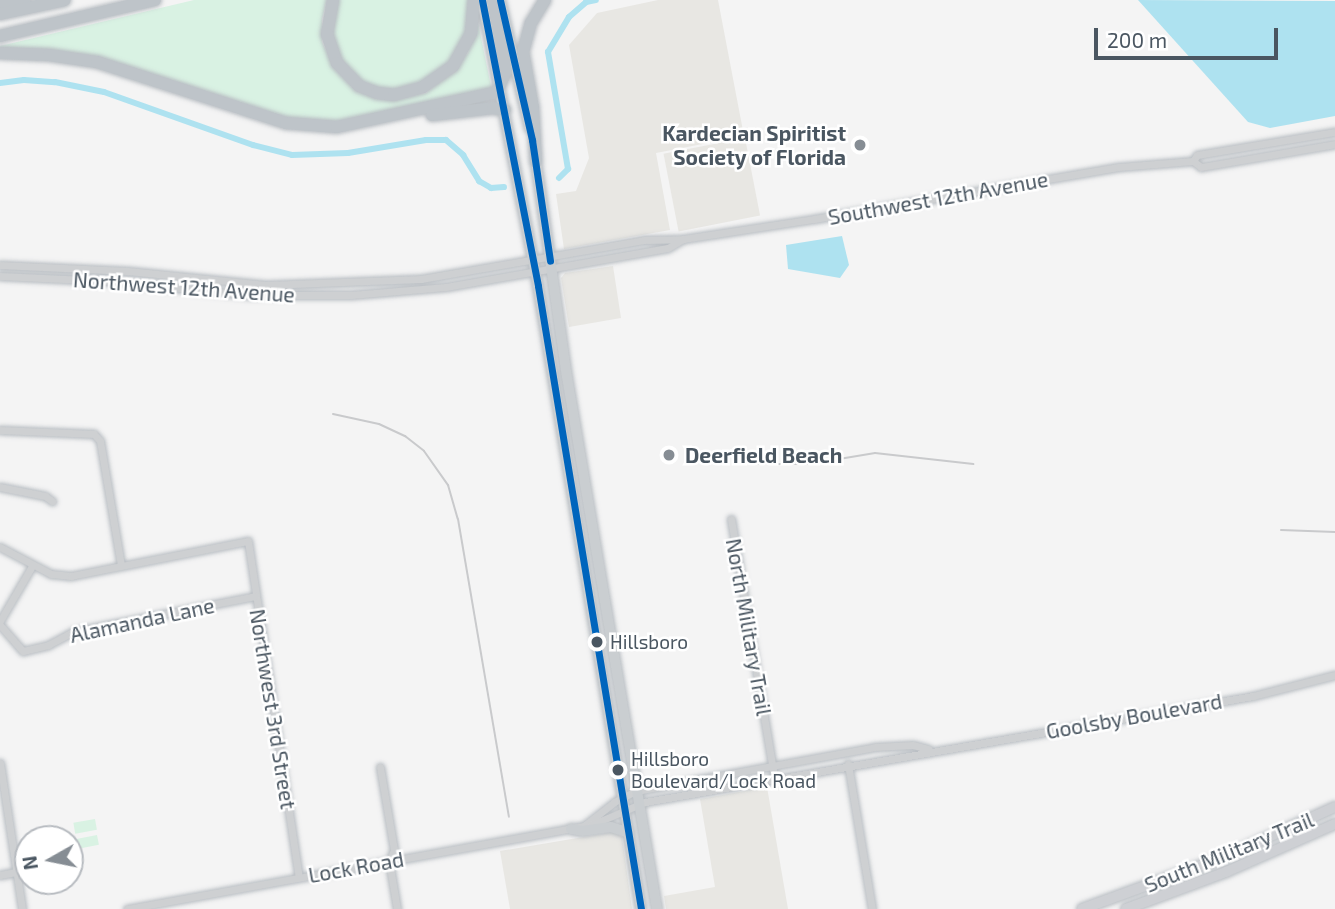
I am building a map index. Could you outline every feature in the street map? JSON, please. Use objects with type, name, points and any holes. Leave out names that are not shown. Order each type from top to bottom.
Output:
[{"type":"highway","points":[[0,5],[24,0]]},
{"type":"highway","points":[[0,14],[65,0]]},
{"type":"highway","points":[[0,28],[121,0]]},
{"type":"highway","points":[[0,36],[155,0]]},
{"type":"highway","points":[[333,0],[327,34],[337,63],[359,86],[377,93],[394,95],[423,88],[453,65],[471,33],[474,0]]},
{"type":"highway","points":[[536,162],[533,108],[523,52],[531,23],[545,0]]},
{"type":"highway","points":[[362,123],[490,95],[501,88],[506,68],[500,2]]},
{"type":"highway","points":[[0,53],[48,54],[97,62],[293,124],[324,127],[493,108],[505,110]]},
{"type":"main road","points":[[482,0],[534,266],[641,909]]},
{"type":"main road","points":[[500,2],[536,162],[614,666],[657,909]]},
{"type":"main road","points":[[576,519],[587,526],[594,541]]},
{"type":"main road","points":[[598,647],[614,666]]},
{"type":"main road","points":[[571,829],[582,831],[611,827],[629,832]]},
{"type":"street","name":"Southwest 12th Avenue","points":[[1193,161],[1197,155],[1335,132]]},
{"type":"street","name":"Southwest 12th Avenue","points":[[534,266],[668,248],[683,239],[1119,167],[1193,161],[1201,167],[1335,144]]},
{"type":"street","name":"Northwest 12th Avenue","points":[[0,265],[128,271],[239,284],[289,285],[421,279],[534,266]]},
{"type":"street","name":"Northwest 12th Avenue","points":[[0,276],[107,281],[249,295],[296,296],[413,291],[534,266]]},
{"type":"street","points":[[0,430],[94,434],[100,441],[121,565],[71,576],[51,575],[0,547]]},
{"type":"street","points":[[0,486],[45,496],[52,501]]},
{"type":"street","name":"North Military Trail","points":[[731,519],[774,777]]},
{"type":"street","name":"Northwest 3rd Street","points":[[121,565],[248,541],[299,877]]},
{"type":"street","name":"Alamanda Lane","points":[[32,566],[0,623],[23,651],[48,645],[72,632],[256,596]]},
{"type":"street","name":"Goolsby Boulevard","points":[[637,797],[774,777],[1253,696],[1335,675]]},
{"type":"street","name":"Goolsby Boulevard","points":[[624,803],[637,797],[772,764],[875,747],[913,745],[932,750]]},
{"type":"street","points":[[0,764],[14,860]]},
{"type":"street","points":[[848,764],[872,909]]},
{"type":"street","points":[[380,767],[394,850],[389,862],[397,909]]},
{"type":"street","points":[[624,803],[637,797]]},
{"type":"street","name":"Lock Road","points":[[127,909],[591,825],[624,803]]},
{"type":"street","name":"South Military Trail","points":[[1082,909],[1206,865],[1335,807]]},
{"type":"street","name":"South Military Trail","points":[[1126,909],[1226,872],[1335,824]]},
{"type":"shaded area","points":[[658,0],[718,0],[744,136],[656,153],[670,230],[564,249],[556,194],[576,191],[589,158],[569,45],[597,13]]},
{"type":"shaded area","points":[[745,138],[760,216],[679,231],[664,154]]},
{"type":"shaded area","points":[[613,266],[621,318],[569,327],[561,278],[565,273]]},
{"type":"shaded area","points":[[767,787],[788,909],[666,909],[664,896],[715,887],[700,799]]},
{"type":"shaded area","points":[[613,832],[622,837],[632,909],[510,909],[500,851]]},
{"type":"green space","points":[[194,0],[327,0],[322,19],[322,42],[335,70],[357,90],[397,100],[426,93],[452,73],[468,53],[477,18],[492,91],[344,122],[296,122],[168,81],[0,50],[0,46]]},
{"type":"green space","points":[[336,0],[470,0],[467,28],[454,59],[416,88],[380,91],[349,74],[332,45]]},
{"type":"green space","points":[[95,819],[97,830],[84,832],[84,825],[73,823]]},
{"type":"green space","points":[[97,835],[99,845],[84,848],[84,838]]},
{"type":"water","points":[[1138,0],[1335,1],[1335,116],[1270,128],[1248,122]]},
{"type":"water","points":[[842,236],[849,265],[840,278],[788,269],[786,245]]},
{"type":"waterway","points":[[559,178],[568,169],[548,52],[569,17],[586,2],[596,0]]},
{"type":"waterway","points":[[0,83],[24,80],[55,82],[104,92],[253,145],[292,155],[348,153],[426,140],[446,140],[463,155],[479,181],[491,188],[504,187]]},
{"type":"railway","points":[[333,414],[379,424],[405,436],[424,451],[448,485],[458,519],[509,817]]},
{"type":"railway","points":[[758,464],[809,464],[875,453],[973,464]]},
{"type":"railway","points":[[1281,530],[1335,532]]},
{"type":"transit line","points":[[482,0],[538,286],[641,909]]},
{"type":"transit line","points":[[500,0],[532,140],[550,261]]},
{"type":"place","name":"Kardecian Spiritist Society of Florida","points":[[860,145]]},
{"type":"place","name":"Deerfield Beach","points":[[669,455]]},
{"type":"place","name":"Hillsboro","points":[[597,642]]},
{"type":"place","name":"Hillsboro Boulevard/Lock Road","points":[[618,770]]}]
